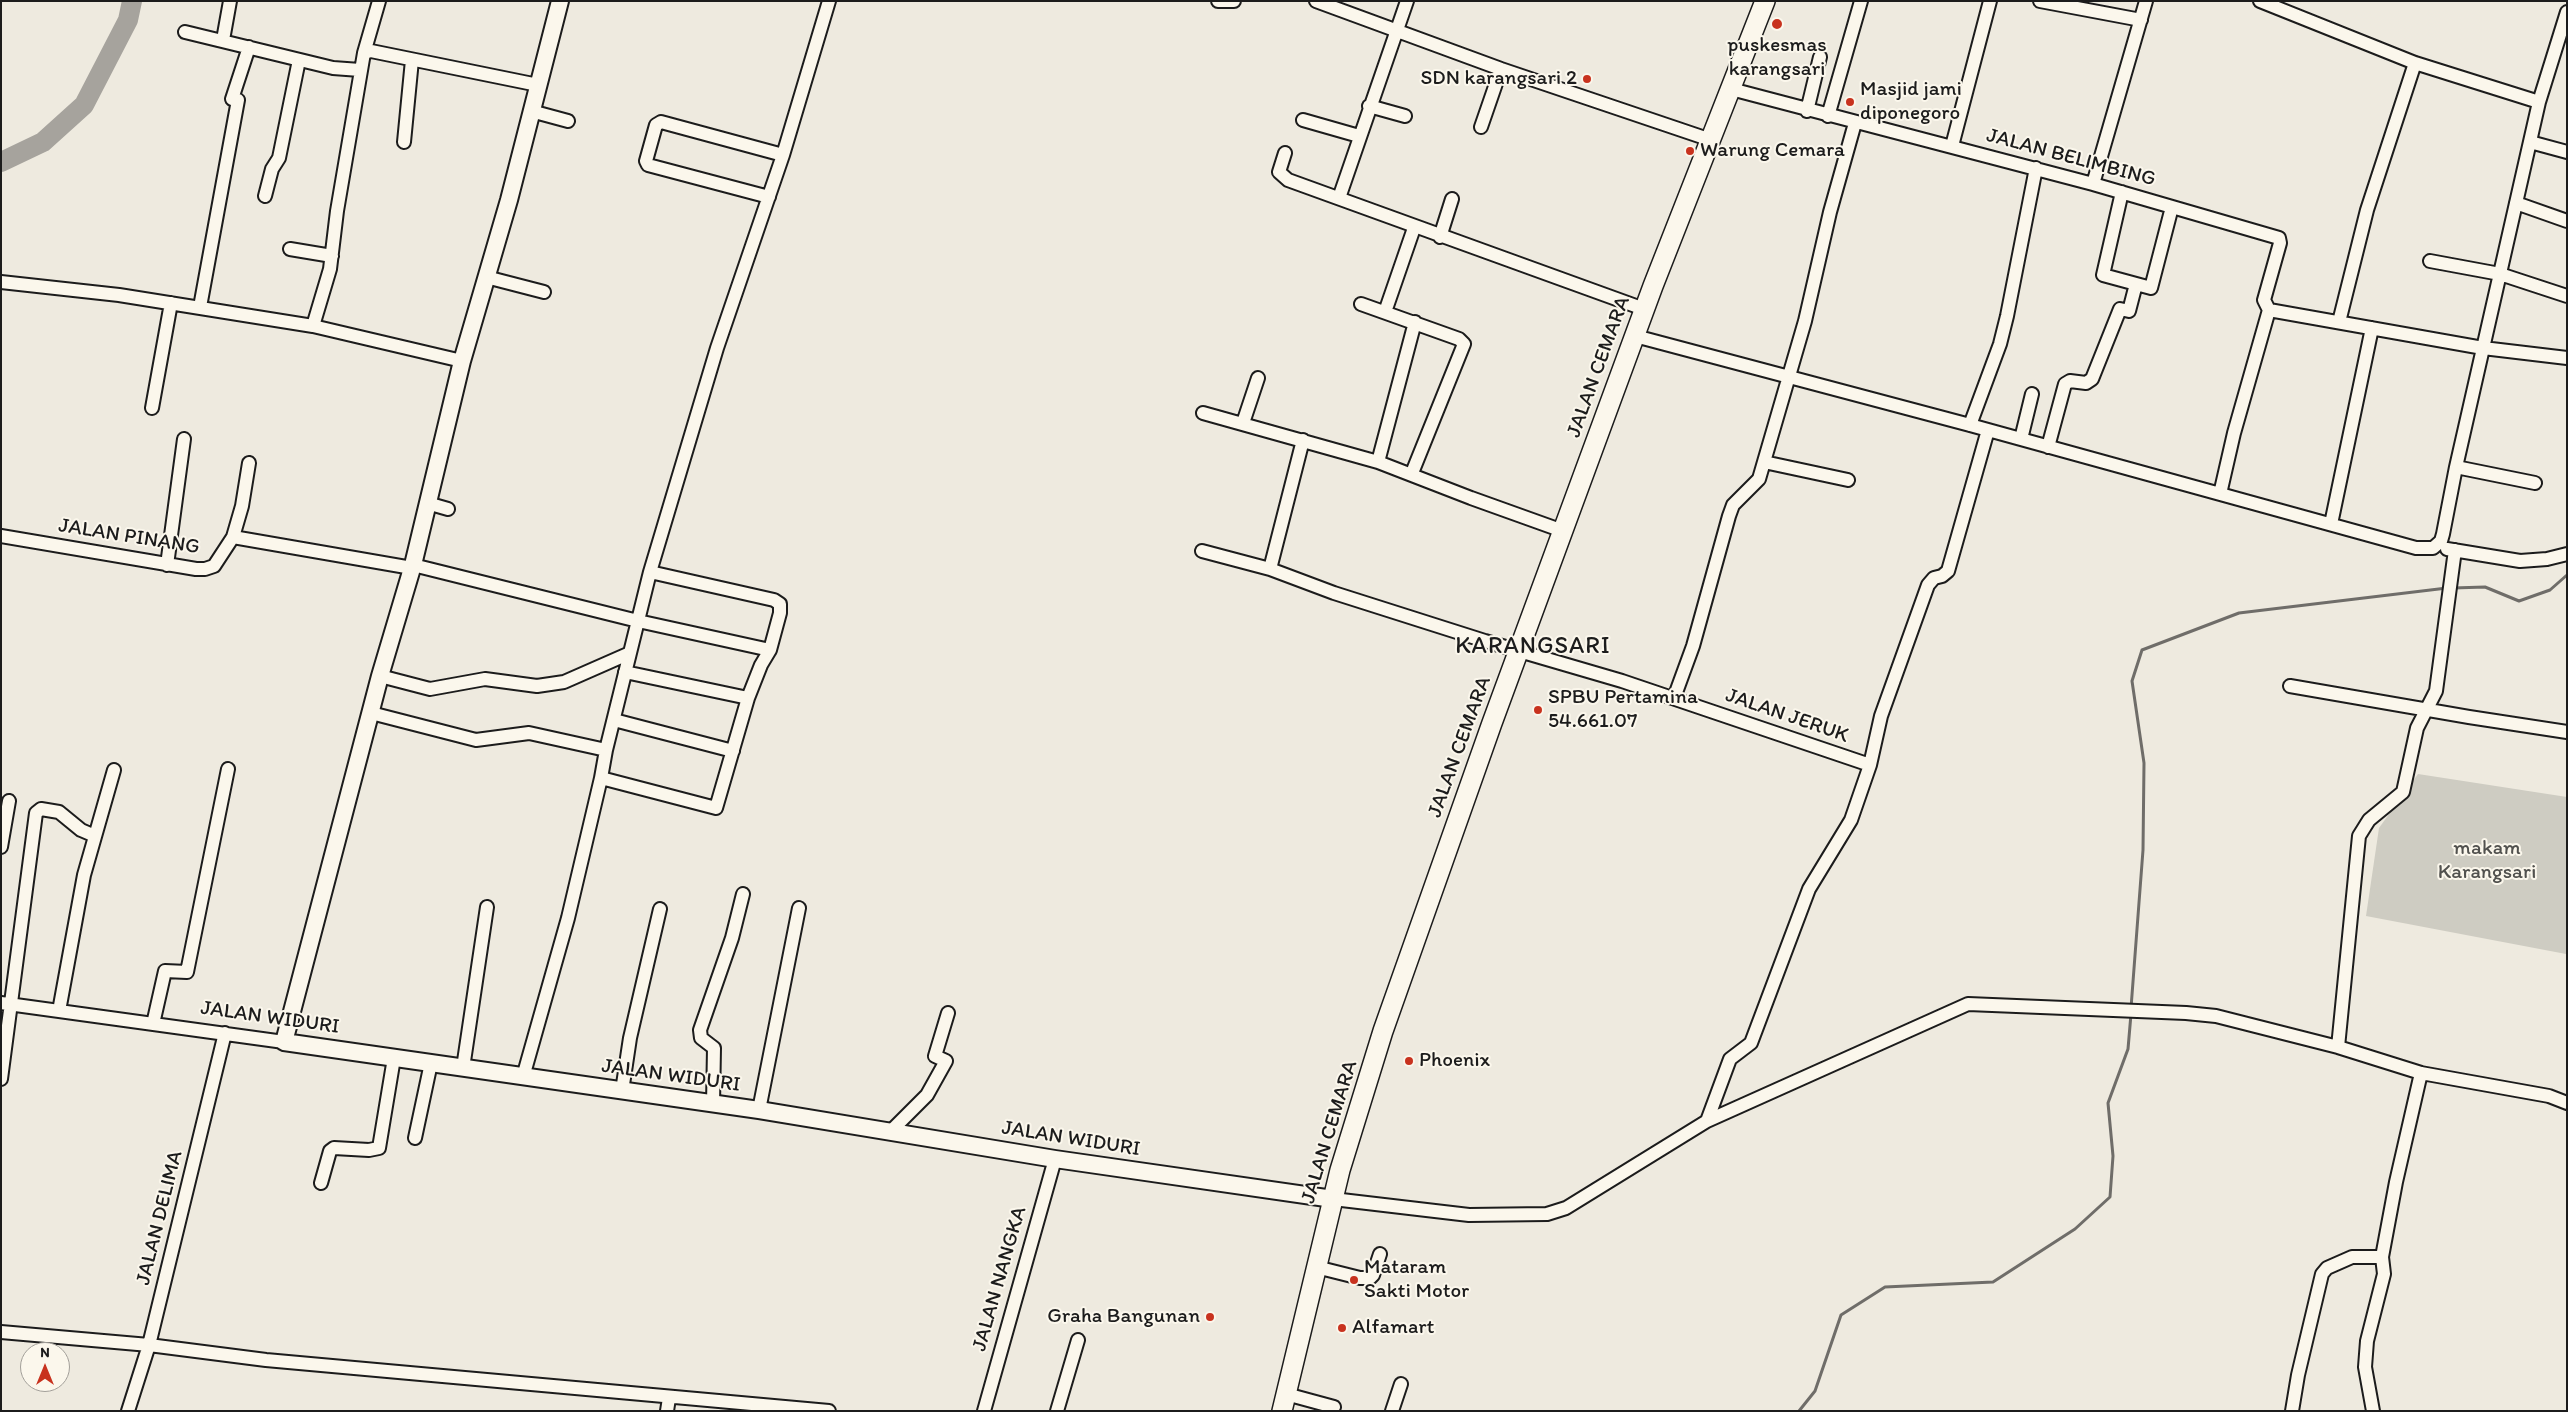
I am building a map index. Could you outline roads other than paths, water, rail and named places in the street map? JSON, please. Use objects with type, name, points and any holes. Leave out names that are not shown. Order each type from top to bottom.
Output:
[{"type":"main road","points":[[284,1042],[380,676],[413,567],[462,360],[560,1]]},
{"type":"main road","name":"JALAN CEMARA","points":[[1284,1402],[1333,1198],[1383,1031],[1518,650],[1644,310],[1765,1]]},
{"type":"main road","name":"JALAN WIDURI","points":[[284,1042],[622,1092],[759,1110],[1055,1159],[1333,1198]]},
{"type":"street","points":[[222,40],[230,1]]},
{"type":"street","points":[[313,326],[332,256],[337,211],[359,92],[360,70],[379,1]]},
{"type":"street","points":[[523,1077],[568,918],[606,750],[650,572],[717,348],[783,155],[829,1]]},
{"type":"street","points":[[1218,1],[1234,1]]},
{"type":"street","points":[[1316,1],[1501,69],[1711,140]]},
{"type":"street","points":[[1339,198],[1369,106],[1407,1]]},
{"type":"street","points":[[1828,116],[1861,1]]},
{"type":"street","points":[[1952,146],[1990,1]]},
{"type":"street","points":[[2040,1],[2141,20]]},
{"type":"street","points":[[2092,184],[2146,1]]},
{"type":"street","points":[[2260,1],[2414,63],[2539,102]]},
{"type":"street","points":[[2437,546],[2446,521],[2456,467],[2539,102],[2567,12]]},
{"type":"street","points":[[185,32],[332,68],[360,70]]},
{"type":"street","points":[[200,307],[238,100],[232,99],[249,47]]},
{"type":"street","points":[[364,53],[371,51],[538,85]]},
{"type":"street","points":[[1807,111],[1820,57]]},
{"type":"street","points":[[265,196],[272,169],[280,158],[299,60]]},
{"type":"street","points":[[404,142],[412,60]]},
{"type":"street","points":[[2339,322],[2367,210],[2414,63]]},
{"type":"street","points":[[1481,127],[1501,69]]},
{"type":"street","name":"JALAN BELIMBING","points":[[1731,89],[1807,111],[2036,168],[2279,238],[2280,243],[2264,300],[2269,310]]},
{"type":"street","points":[[1369,106],[1405,116]]},
{"type":"street","points":[[531,111],[568,121]]},
{"type":"street","points":[[1303,120],[1359,136]]},
{"type":"street","points":[[769,197],[648,165],[646,161],[656,125],[661,122],[783,155]]},
{"type":"street","points":[[1674,698],[1693,646],[1733,505],[1757,483],[1764,462],[1805,321],[1830,212],[1855,123]]},
{"type":"street","points":[[2530,142],[2567,152]]},
{"type":"street","points":[[1285,153],[1279,172],[1281,177],[1414,228],[1644,310]]},
{"type":"street","points":[[1970,425],[2005,325],[2036,168]]},
{"type":"street","points":[[2122,192],[2103,275],[2151,288],[2172,207]]},
{"type":"street","points":[[1440,237],[1452,199]]},
{"type":"street","points":[[2516,203],[2567,221]]},
{"type":"street","points":[[1385,312],[1414,228]]},
{"type":"street","points":[[290,249],[332,256]]},
{"type":"street","points":[[2430,261],[2500,274],[2567,296]]},
{"type":"street","points":[[486,277],[544,292]]},
{"type":"street","points":[[1,282],[200,307],[313,326],[462,360]]},
{"type":"street","points":[[2052,448],[2065,384],[2070,381],[2090,381],[2104,353],[2120,309],[2129,311],[2136,284]]},
{"type":"street","points":[[152,408],[171,303]]},
{"type":"street","points":[[1361,304],[1459,339],[1464,348],[1412,473]]},
{"type":"street","points":[[2220,494],[2234,433],[2269,310],[2483,348],[2567,358]]},
{"type":"street","points":[[1378,462],[1415,322]]},
{"type":"street","points":[[2331,524],[2372,328]]},
{"type":"street","points":[[1635,336],[1970,425],[2416,548],[2437,546],[2520,560],[2547,559],[2567,554]]},
{"type":"street","points":[[1243,422],[1258,378]]},
{"type":"street","points":[[2020,439],[2032,394]]},
{"type":"street","points":[[1203,413],[1243,422],[1412,473],[1471,498],[1563,531]]},
{"type":"street","points":[[1706,1121],[1730,1059],[1751,1043],[1809,890],[1851,820],[1870,765],[1881,716],[1928,585],[1934,578],[1942,576],[1948,571],[1988,430]]},
{"type":"street","points":[[167,564],[184,439]]},
{"type":"street","points":[[1270,570],[1303,440]]},
{"type":"street","points":[[1764,462],[1848,480]]},
{"type":"street","points":[[233,537],[242,506],[249,463]]},
{"type":"street","points":[[2456,467],[2535,483]]},
{"type":"street","points":[[427,503],[448,509]]},
{"type":"street","name":"JALAN PINANG","points":[[1,536],[167,564],[210,568],[218,561],[233,537],[413,567],[770,650]]},
{"type":"street","points":[[2338,1047],[2359,836],[2369,820],[2403,792],[2417,728],[2436,691],[2450,599],[2455,550]]},
{"type":"street","name":"JALAN JERUK","points":[[1202,551],[1270,570],[1334,593],[1674,698],[1773,734],[1870,765]]},
{"type":"street","points":[[601,778],[716,808],[748,698],[761,665],[770,650],[780,613],[779,602],[650,572]]},
{"type":"street","points":[[380,676],[430,689],[444,688],[464,681],[486,679],[538,686],[564,682],[630,653]]},
{"type":"street","points":[[625,672],[748,698]]},
{"type":"street","points":[[2290,686],[2567,732]]},
{"type":"street","points":[[371,714],[476,740],[529,733],[606,750]]},
{"type":"street","points":[[614,720],[732,751]]},
{"type":"street","points":[[59,1011],[84,875],[114,770]]},
{"type":"street","points":[[153,1024],[165,971],[187,972],[228,770]]},
{"type":"street","points":[[1,847],[9,801]]},
{"type":"street","points":[[1,1079],[6,1004],[36,813],[41,809],[59,812],[81,830],[95,836]]},
{"type":"street","points":[[713,1104],[714,1048],[701,1038],[700,1030],[732,938],[743,894]]},
{"type":"street","points":[[463,1068],[488,907]]},
{"type":"street","points":[[759,1110],[799,908]]},
{"type":"street","points":[[622,1092],[630,1038],[660,909]]},
{"type":"street","name":"JALAN WIDURI","points":[[6,1004],[284,1042]]},
{"type":"street","points":[[1333,1198],[1469,1215],[1547,1214],[1566,1208],[1706,1121],[1968,1004],[2118,1009],[2216,1016],[2338,1047],[2421,1073],[2548,1096],[2567,1103]]},
{"type":"street","points":[[890,1132],[926,1095],[946,1062],[935,1056],[948,1013]]},
{"type":"street","name":"JALAN DELIMA","points":[[128,1411],[150,1345],[225,1034]]},
{"type":"street","points":[[321,1183],[330,1151],[334,1148],[369,1150],[379,1148],[394,1058]]},
{"type":"street","points":[[415,1138],[431,1063]]},
{"type":"street","points":[[2373,1411],[2366,1367],[2366,1350],[2384,1274],[2382,1258],[2396,1182],[2421,1073]]},
{"type":"street","name":"JALAN NANGKA","points":[[984,1411],[1055,1159]]},
{"type":"street","points":[[1316,1268],[1360,1278],[1370,1278],[1373,1275],[1380,1254]]},
{"type":"street","points":[[2292,1411],[2298,1375],[2322,1274],[2327,1268],[2352,1257],[2382,1258]]},
{"type":"street","points":[[1,1332],[150,1345],[266,1360],[668,1398],[829,1411]]},
{"type":"street","points":[[1057,1411],[1078,1340]]},
{"type":"street","points":[[1392,1411],[1401,1384]]},
{"type":"street","points":[[667,1411],[668,1398]]},
{"type":"street","points":[[1284,1402],[1334,1406]]},
{"type":"waterway","points":[[1,162],[43,142],[84,105],[128,20],[132,1]]},
{"type":"waterway","points":[[2453,588],[2485,587],[2519,601],[2550,590],[2567,575]]},
{"type":"waterway","points":[[2131,1008],[2143,850],[2144,763],[2132,681],[2142,650],[2239,613],[2447,588]]},
{"type":"waterway","points":[[1799,1411],[1815,1391],[1841,1315],[1885,1287],[1993,1282],[2075,1229],[2110,1197],[2113,1156],[2108,1103],[2128,1049],[2131,1014]]},
{"type":"place","name":"puskesmas karangsari","points":[[1777,24]]},
{"type":"place","name":"SDN karangsari 2","points":[[1587,79]]},
{"type":"place","name":"Masjid jami diponegoro","points":[[1850,102]]},
{"type":"place","name":"Warung Cemara","points":[[1690,151]]},
{"type":"place","name":"SPBU Pertamina 54.661.07","points":[[1538,710]]},
{"type":"place","name":"Phoenix","points":[[1409,1061]]},
{"type":"place","name":"Mataram Sakti Motor","points":[[1354,1280]]},
{"type":"place","name":"Graha Bangunan","points":[[1210,1317]]},
{"type":"place","name":"Alfamart","points":[[1342,1328]]},
{"type":"district","name":"KARANGSARI","points":[[1533,647]]},
{"type":"park label","name":"makam Karangsari","points":[[2487,861]]}]
